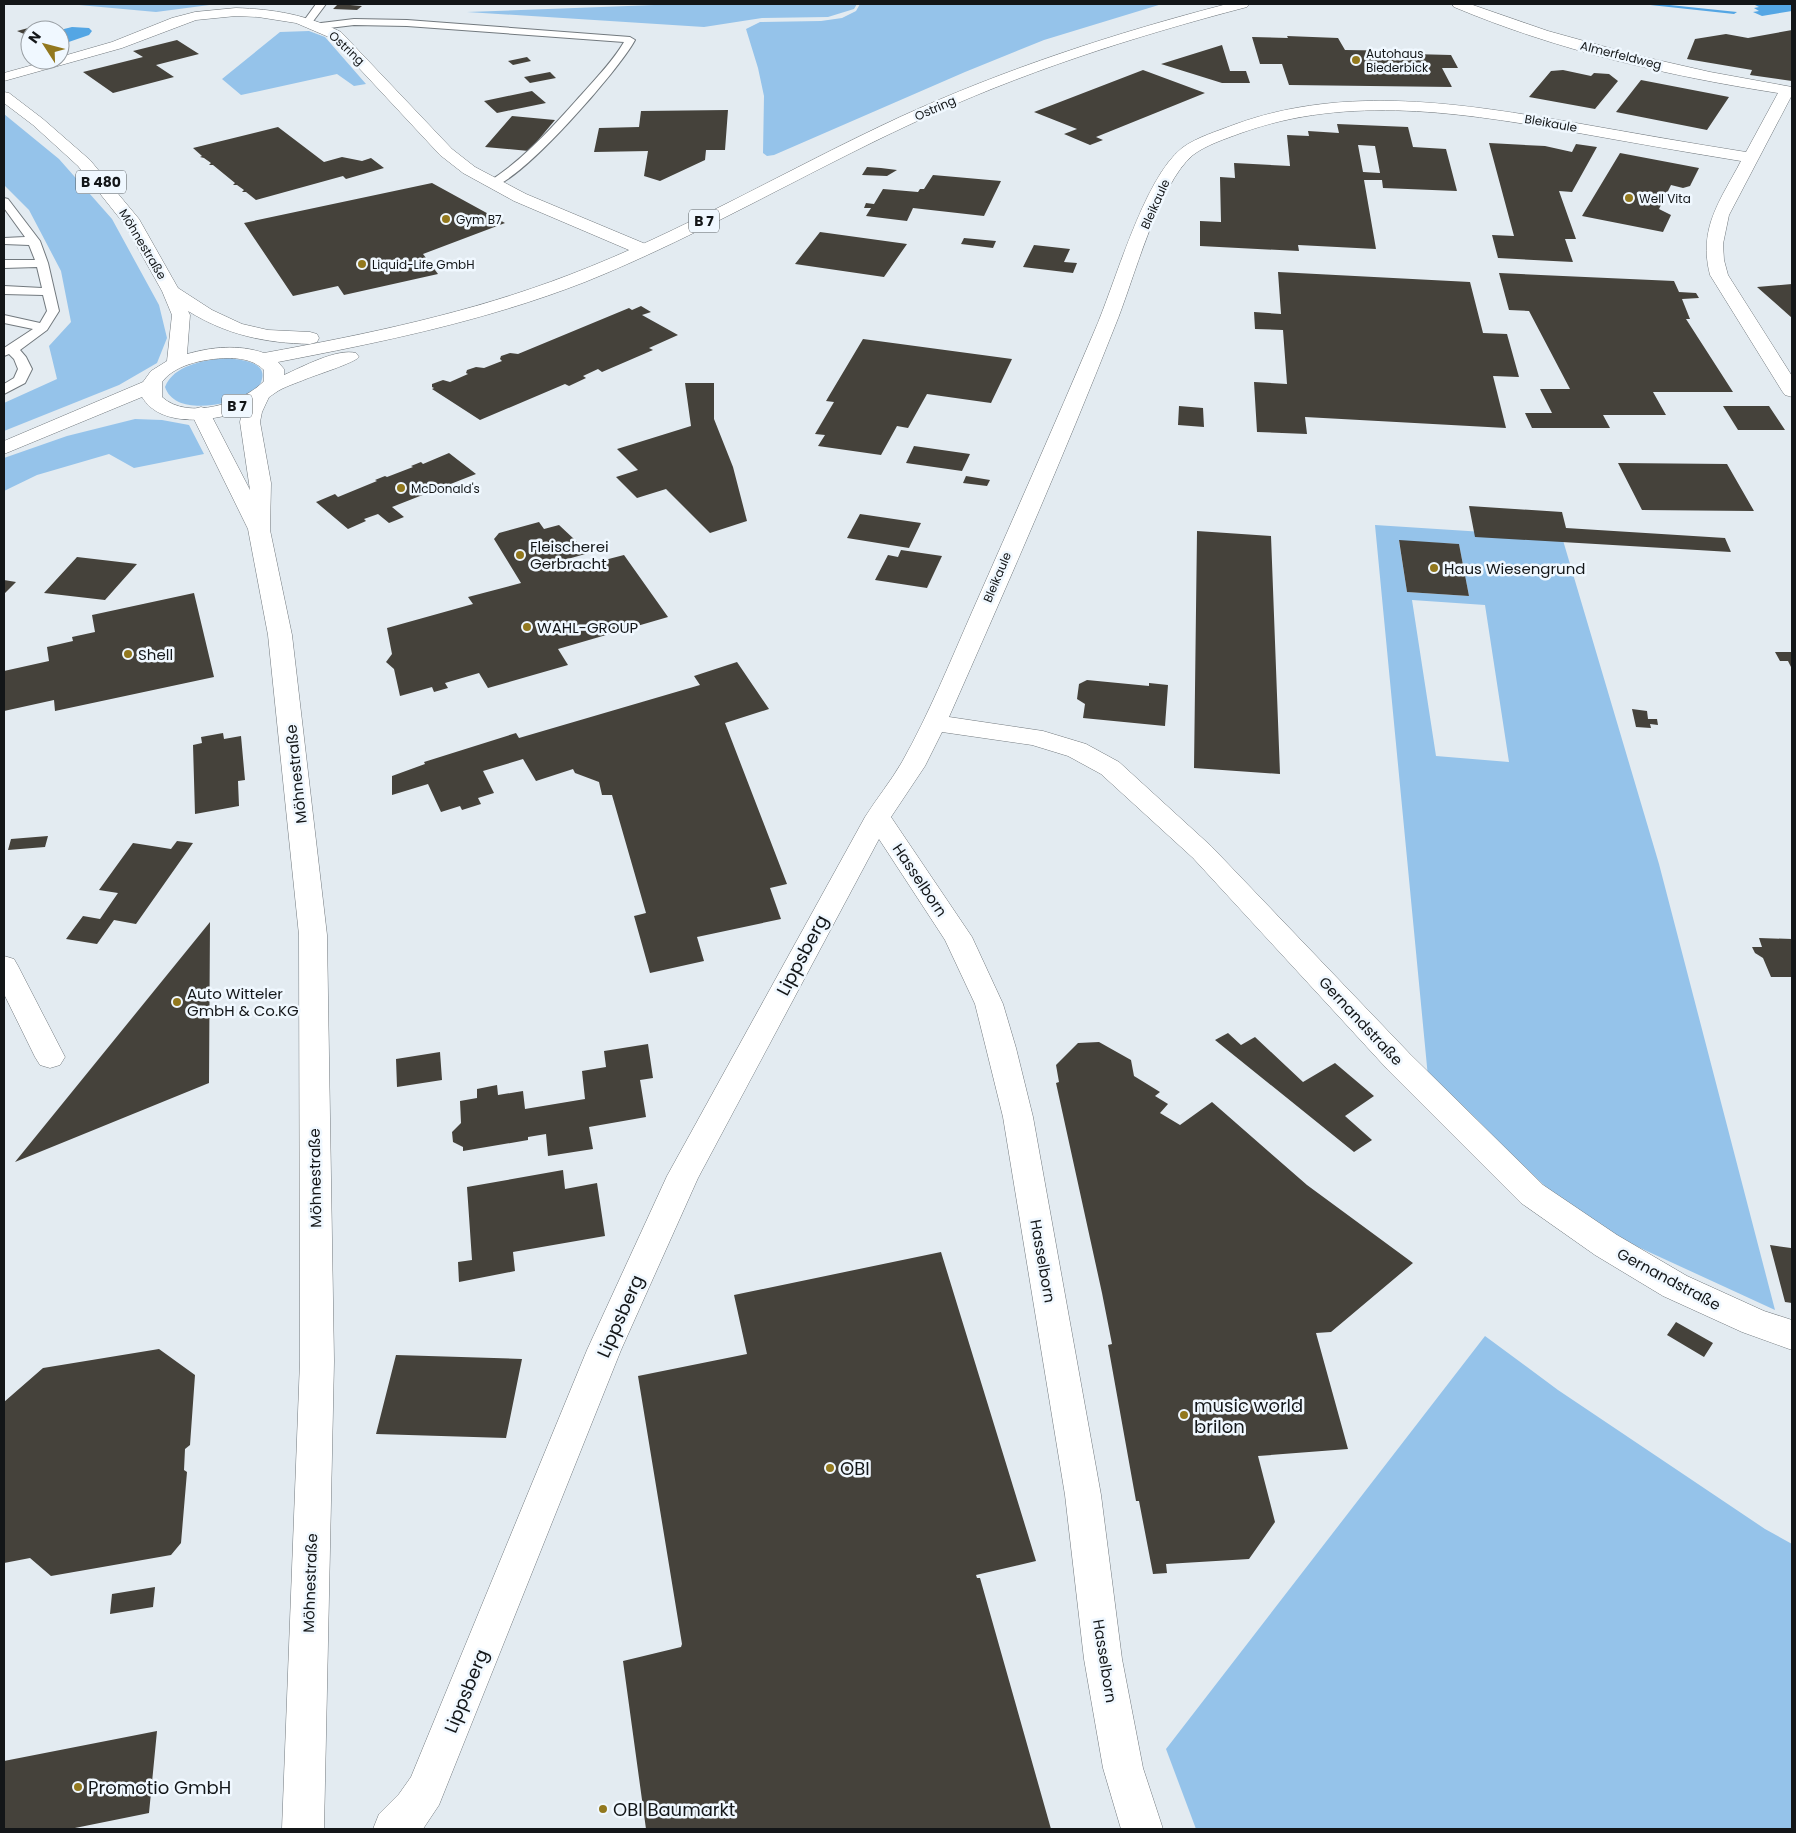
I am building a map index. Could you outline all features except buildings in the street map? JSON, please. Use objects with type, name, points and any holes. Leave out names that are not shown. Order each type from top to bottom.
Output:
[{"type":"street","name":"Ostring","points":[[498,307],[581,276],[642,249],[746,201],[905,121],[969,92],[1053,60],[1174,21],[1242,4]]},
{"type":"street","name":"Almerfeldweg","points":[[1459,4],[1510,25],[1558,40],[1680,70],[1790,91],[1751,158],[1721,215],[1715,237],[1715,260],[1719,275],[1792,391]]},
{"type":"street","name":"Ostring","points":[[4,77],[100,51],[177,21],[197,16],[239,13],[285,16],[314,24],[336,35],[452,157],[492,184],[642,249]]},
{"type":"street","name":"Möhnestraße","points":[[4,96],[84,163],[108,191],[133,223],[171,291]]},
{"type":"street","name":"Bleikaule","points":[[931,729],[1107,324],[1159,190],[1176,162],[1187,152],[1232,130],[1284,114],[1357,106],[1405,106],[1450,108],[1521,118],[1751,158]]},
{"type":"street","name":"B 480","points":[[171,291],[181,315],[176,364]]},
{"type":"street","points":[[171,291],[213,320],[251,334],[297,338],[389,334]]},
{"type":"street","name":"B 7","points":[[263,359],[389,334],[498,307]]},
{"type":"street","name":"B 7","points":[[7,446],[161,406],[178,411],[201,413],[233,408],[323,365],[451,328],[498,307]]},
{"type":"street","points":[[181,315],[230,352]]},
{"type":"street","name":"B 7","points":[[7,446],[151,386],[164,370],[202,355],[230,352],[248,354],[263,359],[274,369],[274,382],[264,392]]},
{"type":"street","points":[[151,386],[150,393],[161,406]]},
{"type":"street","name":"Möhnestraße","points":[[264,392],[252,412],[250,422],[261,483],[259,530],[280,635],[313,935],[317,1361],[303,1829]]},
{"type":"street","name":"Möhnestraße","points":[[201,413],[259,530]]},
{"type":"street","points":[[878,817],[912,766],[931,729]]},
{"type":"street","name":"Gernandstraße","points":[[931,729],[1034,736],[1077,750],[1110,768],[1202,852],[1398,1062],[1532,1194],[1606,1245],[1675,1286],[1754,1322],[1792,1334]]},
{"type":"street","name":"Lippsberg","points":[[394,1829],[414,1808],[425,1791],[604,1350],[683,1176],[878,817]]},
{"type":"street","name":"Hasselborn","points":[[878,817],[958,937],[989,1004],[1001,1048],[1020,1127],[1082,1486],[1102,1659],[1123,1768],[1142,1829]]},
{"type":"street","points":[[4,966],[50,1057]]},
{"type":"lane","points":[[321,4],[314,24],[354,22],[407,23],[630,40],[605,75],[532,153],[516,168],[492,184]]},
{"type":"lane","points":[[4,200],[9,216],[34,241],[42,263],[53,311],[51,318],[43,326],[8,351],[20,357],[25,369],[20,380],[4,390]]},
{"type":"lane","points":[[4,241],[34,241]]},
{"type":"lane","points":[[4,264],[42,263]]},
{"type":"lane","points":[[4,290],[49,292]]},
{"type":"lane","points":[[4,319],[43,326]]},
{"type":"shaded area","points":[[68,4],[217,4],[156,12]]},
{"type":"shaded area","points":[[681,4],[857,4],[854,9],[828,17],[762,18],[704,27],[467,12]]},
{"type":"shaded area","points":[[860,4],[1162,4],[1044,40],[965,72],[774,155],[767,156],[763,153],[764,96],[746,29],[760,22],[821,21],[842,18],[856,11]]},
{"type":"shaded area","points":[[1753,4],[1792,4],[1792,11],[1762,16],[1753,12],[1759,11],[1754,8],[1759,7]]},
{"type":"shaded area","points":[[70,28],[89,28],[92,31],[89,35],[70,42]]},
{"type":"shaded area","points":[[309,31],[325,37],[366,84],[354,86],[337,74],[241,95],[222,79],[280,32]]},
{"type":"shaded area","points":[[4,114],[59,159],[112,219],[159,305],[167,338],[157,363],[119,385],[4,431],[4,403],[57,379],[49,346],[71,322],[61,271],[29,210],[4,185]]},
{"type":"shaded area","points":[[223,358],[242,360],[255,364],[260,368],[262,379],[256,389],[230,401],[204,406],[180,402],[171,396],[165,387],[175,374],[190,365]]},
{"type":"shaded area","points":[[135,419],[162,420],[189,425],[204,454],[134,468],[109,454],[37,475],[4,491],[4,458],[67,436]]},
{"type":"shaded area","points":[[1375,525],[1562,537],[1659,864],[1775,1310],[1612,1235],[1578,1217],[1428,1077]],"holes":[[[1399,541],[1459,544],[1469,596],[1407,592]],[[1412,600],[1485,605],[1509,762],[1436,756]]]},
{"type":"shaded area","points":[[1485,1336],[1558,1390],[1765,1529],[1792,1544],[1792,1829],[1196,1829],[1166,1749]]},
{"type":"waterway","points":[[1644,4],[1734,12]]},
{"type":"place","name":"Autohaus Biederbick","points":[[1356,60]]},
{"type":"place","name":"Well Vita","points":[[1629,198]]},
{"type":"place","name":"Gym B7","points":[[446,219]]},
{"type":"place","name":"Liquid-Life GmbH","points":[[362,264]]},
{"type":"place","name":"McDonald's","points":[[401,488]]},
{"type":"place","name":"Fleischerei Gerbracht","points":[[520,555]]},
{"type":"place","name":"Haus Wiesengrund","points":[[1434,568]]},
{"type":"place","name":"WAHL-GROUP","points":[[527,627]]},
{"type":"place","name":"Shell","points":[[128,654]]},
{"type":"place","name":"Auto Witteler GmbH & Co.KG","points":[[177,1002]]},
{"type":"place","name":"music world brilon","points":[[1184,1415]]},
{"type":"place","name":"OBI","points":[[830,1468]]},
{"type":"place","name":"Promotio GmbH","points":[[78,1787]]},
{"type":"place","name":"OBI Baumarkt","points":[[603,1809]]}]
